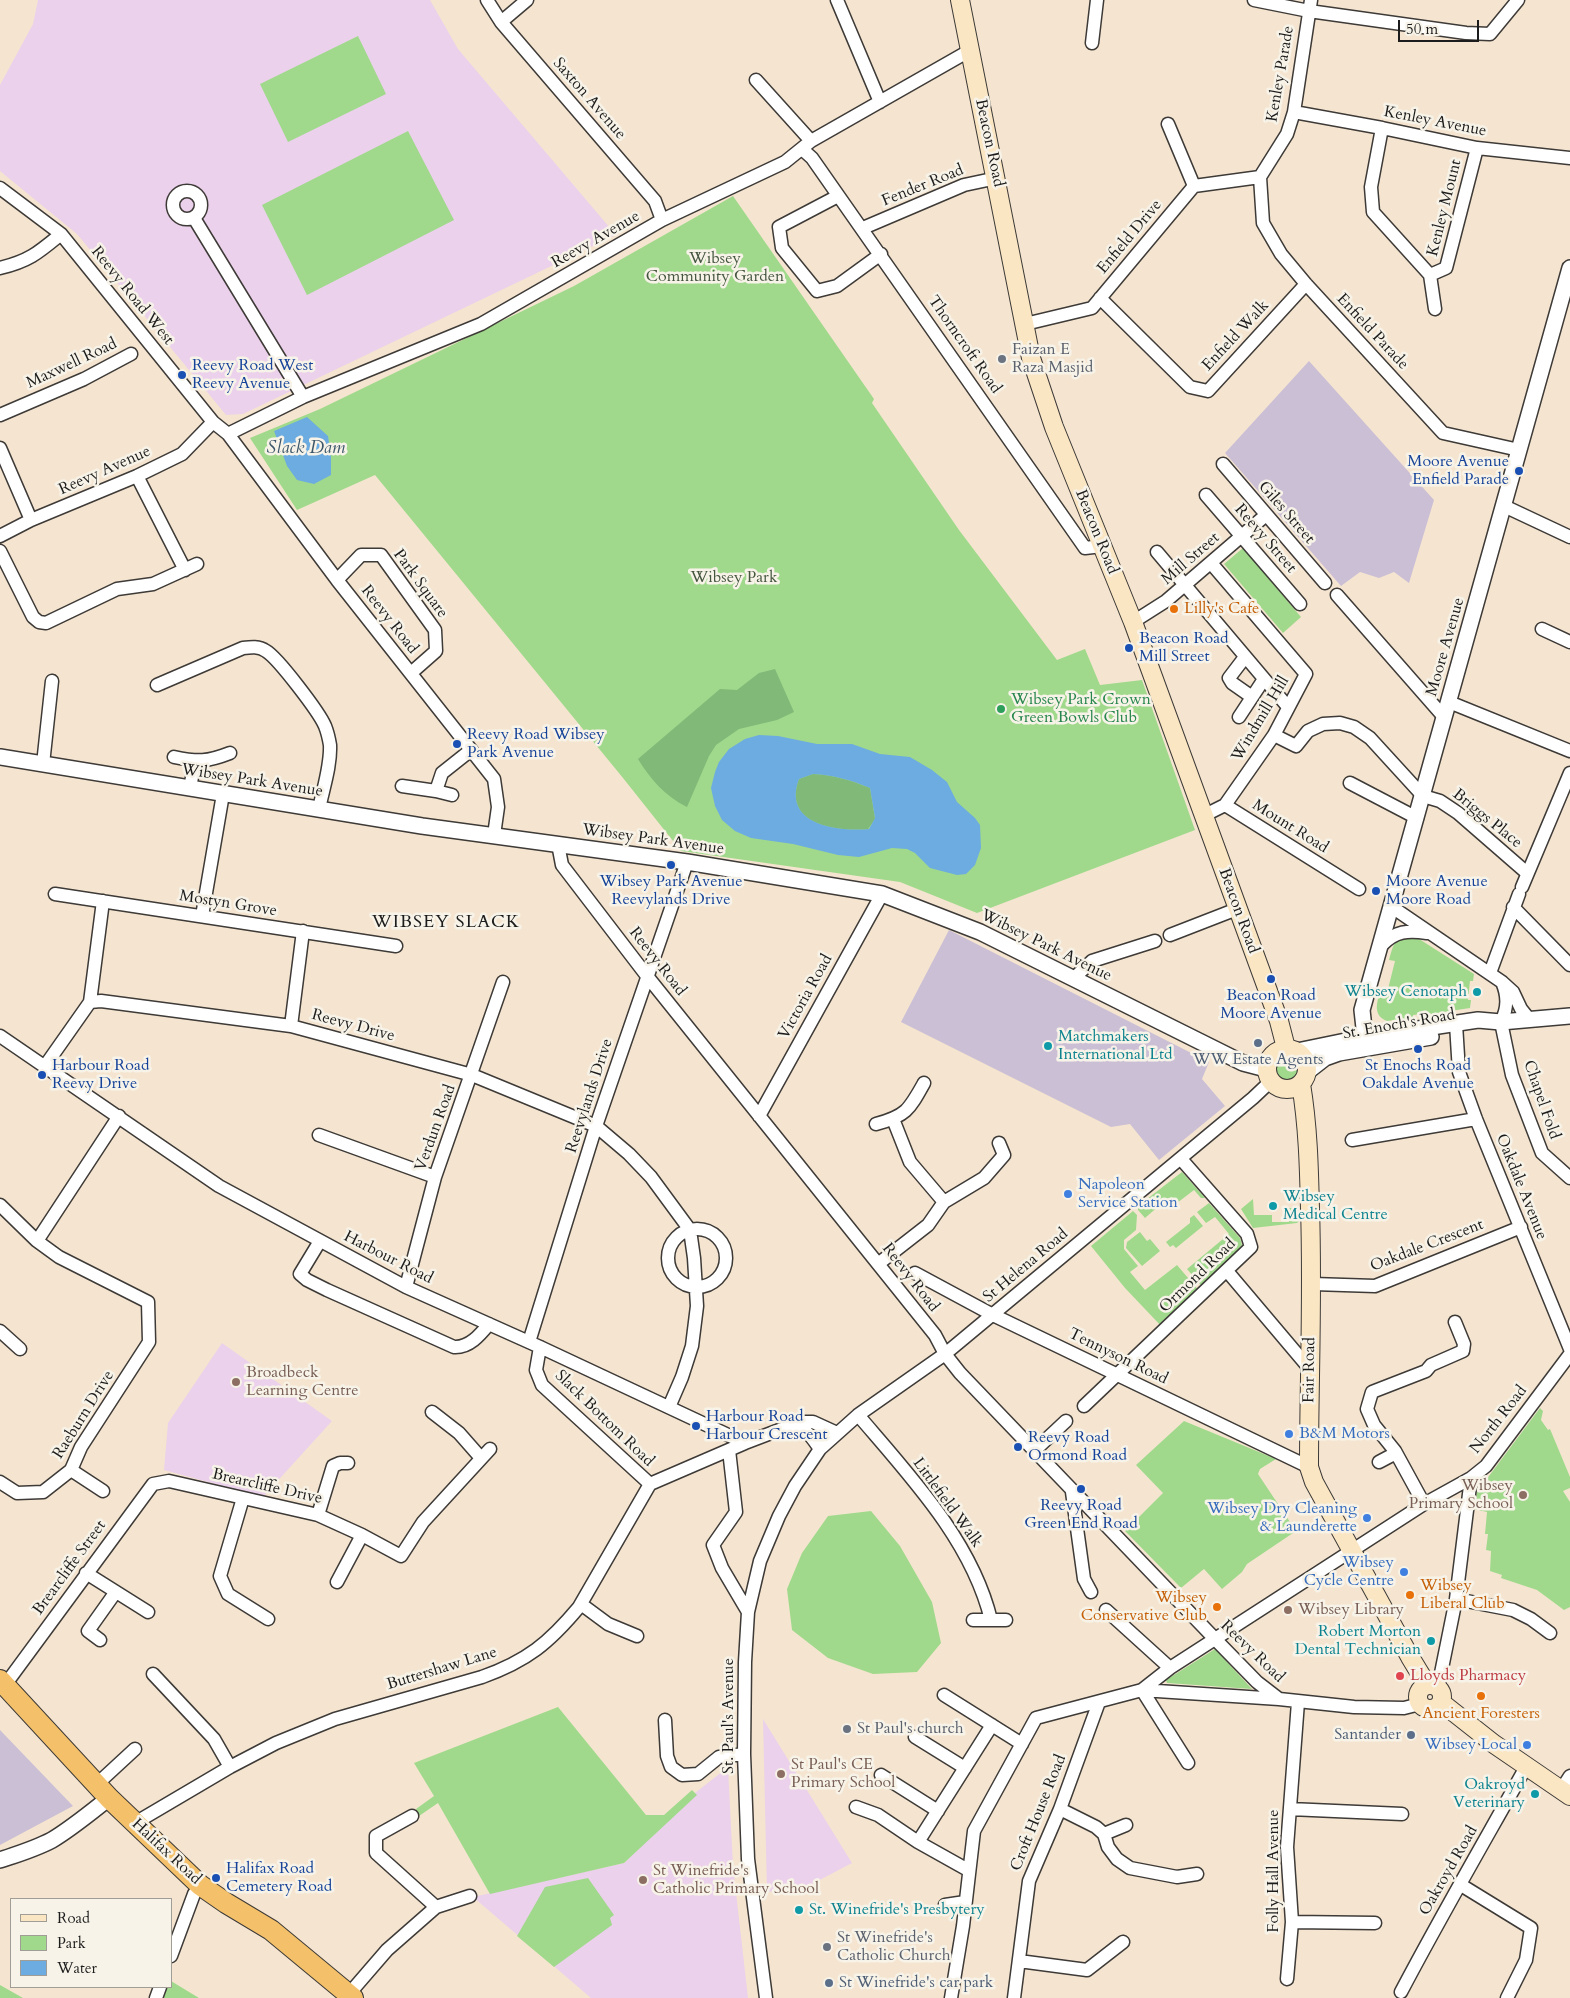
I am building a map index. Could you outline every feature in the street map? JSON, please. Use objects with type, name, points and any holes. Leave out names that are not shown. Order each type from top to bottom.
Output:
[{"type":"highway","name":"Halifax Road","points":[[2,1683],[103,1791],[200,1885],[271,1930],[351,1996]]},
{"type":"main road","name":"Beacon Road","points":[[960,0],[1032,358],[1054,427],[1133,622],[1278,1021],[1292,1050]]},
{"type":"main road","points":[[1278,1050],[1292,1050],[1306,1061],[1304,1078],[1294,1088],[1279,1088],[1269,1075],[1272,1054],[1278,1050]]},
{"type":"main road","name":"Fair Road","points":[[1304,1078],[1312,1284],[1309,1368],[1309,1467],[1314,1482],[1410,1657],[1436,1692]]},
{"type":"main road","points":[[1420,1704],[1418,1694],[1423,1687],[1436,1692],[1526,1767],[1567,1787]]},
{"type":"street","name":"Saxton Avenue","points":[[487,0],[501,22],[655,201],[662,220]]},
{"type":"street","points":[[501,22],[527,0]]},
{"type":"street","points":[[837,0],[880,102]]},
{"type":"street","points":[[1092,43],[1097,0]]},
{"type":"street","points":[[1254,0],[1310,5],[1466,33],[1490,34],[1518,0]]},
{"type":"street","name":"Kenley Parade","points":[[1260,177],[1287,134],[1294,112],[1310,5]]},
{"type":"street","name":"Reevy Avenue","points":[[228,434],[303,397],[482,324],[662,220],[785,162],[807,145],[969,51]]},
{"type":"street","name":"Thorncroft Road","points":[[756,80],[807,145],[812,158],[838,196],[863,228],[1085,548],[1102,546]]},
{"type":"street","name":"Kenley Avenue","points":[[1294,112],[1477,148],[1570,158]]},
{"type":"street","points":[[1168,124],[1194,186],[1260,177]]},
{"type":"street","name":"Kenley Mount","points":[[1382,128],[1371,187],[1373,212],[1430,275],[1446,268],[1477,148]]},
{"type":"street","name":"Enfield Parade","points":[[1260,177],[1263,223],[1281,254],[1306,284],[1443,433],[1519,450]]},
{"type":"street","name":"Fender Road","points":[[863,228],[964,185],[997,178]]},
{"type":"street","name":"Enfield Drive","points":[[1025,324],[1092,308],[1194,186]]},
{"type":"street","name":"Reevy Road West","points":[[0,188],[61,234],[213,422],[228,434]]},
{"type":"street","points":[[838,196],[779,227],[782,248],[817,291],[837,286],[880,254]]},
{"type":"street","points":[[194,218],[303,397]]},
{"type":"street","points":[[0,268],[22,263],[40,252],[61,234]]},
{"type":"street","name":"Moore Avenue","points":[[1365,1037],[1362,1010],[1382,945],[1570,268]]},
{"type":"street","points":[[1430,275],[1435,309]]},
{"type":"street","name":"Enfield Walk","points":[[1100,298],[1190,388],[1208,391],[1306,284]]},
{"type":"street","name":"Maxwell Road","points":[[0,414],[84,379],[131,354]]},
{"type":"street","name":"Reevy Avenue","points":[[0,536],[31,520],[137,476],[182,454],[213,422]]},
{"type":"street","name":"Reevy Road","points":[[228,434],[337,580],[494,779],[498,807],[494,835]]},
{"type":"street","points":[[0,448],[31,520]]},
{"type":"street","name":"Giles Street","points":[[1223,464],[1325,583]]},
{"type":"street","points":[[137,476],[185,570]]},
{"type":"street","name":"Reevy Street","points":[[1206,494],[1300,604]]},
{"type":"street","points":[[1504,506],[1570,537]]},
{"type":"street","name":"Mill Street","points":[[1133,622],[1166,602],[1266,514]]},
{"type":"street","points":[[0,551],[33,617],[39,622],[46,623],[117,589],[147,586],[197,564]]},
{"type":"street","points":[[1157,552],[1288,707]]},
{"type":"street","name":"Park Square","points":[[337,580],[361,555],[381,555],[435,630],[436,652],[411,673]]},
{"type":"street","name":"Windmill Hill","points":[[1211,563],[1306,674],[1274,735],[1225,805]]},
{"type":"street","points":[[1338,595],[1447,710],[1570,750]]},
{"type":"street","points":[[1542,629],[1570,642]]},
{"type":"street","points":[[157,685],[243,648],[254,647],[265,650],[274,658],[311,704],[325,726],[330,744],[329,761],[319,809]]},
{"type":"street","points":[[1245,657],[1228,678],[1252,697]]},
{"type":"street","points":[[1239,717],[1264,679]]},
{"type":"street","points":[[43,764],[52,681]]},
{"type":"street","points":[[1274,735],[1296,746],[1308,731],[1323,724],[1340,722],[1354,727],[1370,738],[1423,796]]},
{"type":"street","points":[[436,791],[442,773],[471,750]]},
{"type":"street","points":[[174,757],[195,761],[214,760],[230,753]]},
{"type":"street","name":"Wibsey Park Avenue","points":[[0,757],[319,809],[687,862],[882,894],[980,932],[1269,1075]]},
{"type":"street","points":[[190,788],[195,761]]},
{"type":"street","points":[[1490,973],[1527,873],[1570,772]]},
{"type":"street","points":[[1350,783],[1417,818]]},
{"type":"street","points":[[402,786],[452,795]]},
{"type":"street","points":[[202,916],[223,794]]},
{"type":"street","name":"Briggs Place","points":[[1423,796],[1440,801],[1458,813],[1527,873]]},
{"type":"street","points":[[1203,816],[1225,805]]},
{"type":"street","name":"Mount Road","points":[[1225,805],[1359,889]]},
{"type":"street","name":"Reevy Road","points":[[558,844],[562,865],[647,976],[934,1335],[945,1354],[960,1373],[1072,1492],[1257,1682],[1279,1699]]},
{"type":"street","name":"Reevylands Drive","points":[[534,1345],[596,1126],[687,862]]},
{"type":"street","name":"Mostyn Grove","points":[[54,894],[396,946]]},
{"type":"street","name":"Victoria Road","points":[[759,1116],[882,894]]},
{"type":"street","points":[[45,1066],[90,1002],[103,901]]},
{"type":"street","points":[[1392,907],[1502,982],[1513,992],[1521,1010],[1529,1019]]},
{"type":"street","points":[[1514,908],[1570,965]]},
{"type":"street","points":[[1170,935],[1237,909]]},
{"type":"street","points":[[291,1026],[303,932]]},
{"type":"street","points":[[1382,945],[1389,937],[1402,932],[1432,934]]},
{"type":"street","points":[[1073,979],[1092,961],[1155,941]]},
{"type":"street","name":"Verdun Road","points":[[406,1287],[435,1177],[472,1076],[503,982]]},
{"type":"street","points":[[1501,1022],[1506,1012],[1507,1002],[1502,982]]},
{"type":"street","name":"Reevy Drive","points":[[90,1002],[101,1001],[291,1026],[472,1076],[596,1126],[629,1154],[651,1177],[690,1230]]},
{"type":"street","name":"St. Enoch's Road","points":[[1292,1050],[1365,1037],[1456,1028],[1480,1029],[1501,1022],[1570,1016]]},
{"type":"street","name":"Chapel Fold","points":[[1501,1022],[1512,1075],[1542,1153],[1570,1178]]},
{"type":"street","name":"St. Enoch's Road","points":[[1304,1078],[1325,1058],[1339,1053],[1456,1028]]},
{"type":"street","name":"Oakdale Avenue","points":[[1456,1028],[1459,1072],[1476,1119],[1570,1349]]},
{"type":"street","name":"Harbour Road","points":[[0,1036],[219,1186],[406,1287],[745,1443]]},
{"type":"street","name":"St Helena Road","points":[[820,1449],[858,1415],[945,1354],[993,1315],[1253,1098],[1269,1075]]},
{"type":"street","points":[[876,1124],[904,1114],[924,1083]]},
{"type":"street","points":[[0,1205],[37,1241],[119,1116]]},
{"type":"street","points":[[894,1119],[910,1162],[944,1202]]},
{"type":"street","points":[[1352,1140],[1476,1119]]},
{"type":"street","points":[[320,1135],[435,1177]]},
{"type":"street","points":[[878,1264],[928,1225],[944,1202],[984,1178],[1004,1155],[999,1143]]},
{"type":"street","name":"Ormond Road","points":[[1084,1406],[1252,1247],[1247,1234],[1180,1159]]},
{"type":"street","name":"Oakdale Crescent","points":[[1312,1284],[1375,1286],[1521,1227]]},
{"type":"street","points":[[700,1229],[710,1232],[718,1238],[726,1256],[725,1266],[714,1282],[705,1286],[695,1287],[686,1285],[678,1280],[672,1274],[668,1265],[670,1247],[675,1239],[690,1230],[700,1229]]},
{"type":"street","points":[[669,1407],[682,1377],[692,1346],[697,1306],[690,1230]]},
{"type":"street","points":[[320,1240],[300,1274],[307,1280],[327,1290],[454,1347],[462,1348],[489,1324]]},
{"type":"street","name":"Raeburn Drive","points":[[0,1482],[17,1493],[43,1492],[71,1470],[81,1447],[149,1342],[148,1302],[59,1257],[37,1241]]},
{"type":"street","points":[[1227,1271],[1309,1368]]},
{"type":"street","name":"Tennyson Road","points":[[915,1273],[993,1315],[1309,1467]]},
{"type":"street","points":[[1424,1504],[1396,1453],[1374,1425],[1367,1409],[1368,1401],[1372,1392],[1426,1371],[1431,1365],[1463,1351],[1464,1344],[1455,1322]]},
{"type":"street","points":[[0,1331],[20,1349]]},
{"type":"street","name":"Slack Bottom Road","points":[[534,1345],[536,1370],[542,1385],[650,1484]]},
{"type":"street","name":"North Road","points":[[1142,1690],[1170,1668],[1352,1550],[1424,1504],[1471,1478],[1486,1466],[1570,1354]]},
{"type":"street","name":"Brearcliffe Drive","points":[[169,1481],[318,1515],[362,1535],[401,1556],[424,1522],[486,1453],[432,1412]]},
{"type":"street","name":"Littlefield Walk","points":[[858,1415],[920,1488],[967,1557],[986,1597],[992,1620]]},
{"type":"street","points":[[1034,1451],[1066,1421]]},
{"type":"street","points":[[650,1484],[788,1425],[800,1422],[813,1422],[837,1433]]},
{"type":"street","points":[[788,1425],[802,1428],[820,1449]]},
{"type":"street","name":"St. Paul's Avenue","points":[[766,1998],[748,1859],[744,1754],[745,1662],[748,1612],[760,1561],[779,1516],[795,1486],[820,1449]]},
{"type":"street","points":[[729,1450],[736,1512],[713,1544],[722,1568],[748,1612]]},
{"type":"street","points":[[1379,1462],[1396,1453]]},
{"type":"street","points":[[318,1515],[333,1466],[340,1463],[348,1463]]},
{"type":"street","points":[[71,1470],[103,1491]]},
{"type":"street","points":[[1436,1692],[1456,1599],[1471,1478]]},
{"type":"street","name":"Brearcliffe Street","points":[[2,1683],[153,1484],[169,1481]]},
{"type":"street","name":"Buttershaw Lane","points":[[135,1823],[230,1767],[276,1743],[335,1719],[482,1677],[506,1668],[544,1645],[581,1604],[650,1484]]},
{"type":"street","points":[[1072,1492],[1084,1579],[1091,1592]]},
{"type":"street","points":[[243,1498],[220,1576],[228,1594],[268,1619]]},
{"type":"street","points":[[337,1582],[362,1535]]},
{"type":"street","points":[[86,1573],[148,1612]]},
{"type":"street","points":[[100,1640],[88,1631],[115,1592]]},
{"type":"street","points":[[1456,1599],[1513,1610],[1531,1619],[1550,1633]]},
{"type":"street","points":[[581,1604],[608,1624],[637,1636]]},
{"type":"street","points":[[1106,1610],[1170,1668]]},
{"type":"street","points":[[973,1620],[1006,1620]]},
{"type":"street","points":[[153,1674],[214,1739],[230,1767]]},
{"type":"street","points":[[1142,1690],[1188,1763]]},
{"type":"street","points":[[951,1998],[966,1902],[968,1870],[974,1831],[1036,1718],[1142,1690],[1279,1699],[1329,1706],[1404,1708],[1420,1704]]},
{"type":"street","points":[[944,1695],[1022,1744]]},
{"type":"street","name":"Croft House Road","points":[[1014,1998],[1029,1881],[1060,1809],[1099,1702]]},
{"type":"street","name":"Folly Hall Avenue","points":[[1287,1979],[1292,1922],[1287,1847],[1298,1702]]},
{"type":"street","points":[[665,1720],[669,1761],[671,1767],[682,1775],[698,1774],[719,1757],[744,1754]]},
{"type":"street","points":[[918,1842],[992,1725]]},
{"type":"street","points":[[916,1737],[965,1768]]},
{"type":"street","points":[[0,1860],[51,1841],[72,1827],[135,1750]]},
{"type":"street","name":"Oakroyd Road","points":[[1401,1992],[1444,1911],[1461,1885],[1526,1767]]},
{"type":"street","points":[[881,1775],[938,1811]]},
{"type":"street","points":[[856,1807],[878,1815],[918,1842],[968,1870]]},
{"type":"street","points":[[1060,1809],[1096,1827],[1104,1834],[1108,1847],[1117,1859],[1130,1868],[1177,1877],[1197,1874]]},
{"type":"street","points":[[1290,1810],[1402,1814]]},
{"type":"street","points":[[412,1816],[376,1836],[376,1853],[436,1907]]},
{"type":"street","points":[[1104,1834],[1126,1825]]},
{"type":"street","points":[[172,1953],[194,1894],[200,1885]]},
{"type":"street","points":[[1461,1885],[1531,1928],[1526,1960],[1507,1998]]},
{"type":"street","points":[[351,1996],[387,1950],[436,1907],[470,1896]]},
{"type":"street","points":[[945,1905],[966,1902]]},
{"type":"street","points":[[1292,1922],[1375,1923]]},
{"type":"street","points":[[1019,1961],[1087,1970],[1123,1942]]},
{"type":"shaded area","points":[[38,0],[430,0],[458,49],[616,235],[243,414],[226,415],[77,234],[0,171],[0,85],[33,24]]},
{"type":"shaded area","points":[[1309,361],[1434,500],[1409,583],[1394,572],[1379,578],[1360,572],[1341,586],[1225,453]]},
{"type":"shaded area","points":[[949,930],[1209,1062],[1202,1079],[1225,1106],[1159,1160],[1130,1124],[1111,1127],[901,1022]]},
{"type":"shaded area","name":"Broadbeck Learning Centre","points":[[222,1343],[332,1421],[263,1497],[164,1470],[168,1423]]},
{"type":"shaded area","name":"St Paul's CE Primary School","points":[[763,1719],[852,1863],[810,1885],[767,1892]]},
{"type":"shaded area","points":[[0,1730],[73,1806],[0,1845]]},
{"type":"shaded area","name":"St Winefride's Catholic Primary School","points":[[728,1767],[733,1866],[748,1998],[591,1998],[473,1897],[624,1863],[695,1793]]},
{"type":"green space","points":[[358,36],[386,94],[288,142],[260,84]]},
{"type":"green space","points":[[408,131],[454,220],[307,295],[262,205]]},
{"type":"green space","name":"Wibsey Park","points":[[733,196],[874,399],[872,403],[959,530],[1057,660],[1085,649],[1100,685],[1142,680],[1195,830],[977,913],[900,882],[681,851],[375,475],[297,510],[250,438],[320,409],[574,286]]},
{"type":"green space","points":[[1243,548],[1301,617],[1283,633],[1224,564]]},
{"type":"green space","points":[[775,669],[794,712],[777,720],[739,729],[716,745],[709,756],[687,807],[665,793],[653,781],[638,759],[720,689],[737,690],[759,673]]},
{"type":"green space","points":[[813,774],[842,778],[870,788],[875,819],[868,829],[841,829],[815,822],[805,815],[798,806],[796,794],[799,779]]},
{"type":"green space","points":[[1416,937],[1474,974],[1473,981],[1470,981],[1468,1000],[1471,1000],[1470,1008],[1413,1015],[1413,1018],[1387,1021],[1379,1015],[1377,1002],[1381,988],[1388,989],[1395,961],[1389,960],[1394,944],[1403,938]]},
{"type":"green space","points":[[1283,1054],[1298,1055],[1304,1065],[1303,1073],[1292,1082],[1280,1082],[1274,1075],[1272,1068],[1276,1060]]},
{"type":"green space","points":[[1182,1172],[1205,1198],[1201,1198],[1194,1190],[1177,1203],[1168,1198],[1145,1218],[1138,1210],[1138,1206]]},
{"type":"green space","points":[[1253,1199],[1254,1215],[1272,1215],[1272,1222],[1289,1222],[1289,1208],[1298,1208],[1300,1220],[1297,1223],[1253,1228],[1241,1209]]},
{"type":"green space","points":[[1209,1203],[1240,1238],[1242,1245],[1204,1289],[1187,1269],[1229,1234],[1215,1217],[1206,1223],[1197,1212]]},
{"type":"green space","points":[[1133,1211],[1137,1215],[1136,1230],[1124,1240],[1124,1249],[1138,1266],[1130,1272],[1145,1290],[1177,1265],[1200,1292],[1163,1328],[1125,1288],[1091,1246]]},
{"type":"green space","points":[[1194,1215],[1203,1226],[1176,1248],[1173,1245],[1170,1247],[1166,1242],[1190,1223],[1190,1218]]},
{"type":"green space","points":[[1140,1232],[1147,1241],[1150,1239],[1160,1251],[1142,1266],[1126,1248],[1127,1242]]},
{"type":"green space","name":"Wibsey Primary School","points":[[1540,1408],[1543,1411],[1541,1420],[1548,1430],[1550,1429],[1570,1477],[1570,1488],[1563,1491],[1570,1502],[1570,1607],[1564,1610],[1537,1590],[1501,1578],[1502,1575],[1490,1571],[1491,1551],[1486,1550],[1488,1534],[1485,1534],[1487,1512],[1474,1509],[1477,1492]]},
{"type":"green space","points":[[1184,1421],[1276,1459],[1260,1469],[1258,1474],[1296,1531],[1247,1564],[1242,1572],[1222,1589],[1204,1569],[1181,1588],[1125,1531],[1163,1493],[1136,1465]]},
{"type":"green space","points":[[871,1511],[900,1546],[932,1602],[941,1643],[917,1672],[873,1674],[828,1658],[792,1630],[787,1589],[802,1553],[828,1516]]},
{"type":"green space","points":[[1215,1649],[1252,1689],[1167,1683],[1166,1680]]},
{"type":"green space","points":[[558,1707],[646,1815],[664,1815],[692,1790],[697,1795],[624,1863],[490,1894],[438,1803],[419,1816],[416,1809],[434,1796],[414,1763]]},
{"type":"green space","points":[[588,1878],[614,1915],[610,1918],[612,1925],[554,1967],[517,1936],[545,1887]]},
{"type":"green space","points":[[172,1982],[199,1998],[163,1998],[167,1988],[172,1988]]},
{"type":"green space","points":[[0,1985],[23,1998],[0,1998]]},
{"type":"water","name":"Slack Dam","points":[[307,417],[328,436],[331,457],[331,475],[314,484],[297,480],[287,466],[274,431]]},
{"type":"water","points":[[759,735],[778,736],[817,744],[852,744],[880,754],[910,757],[932,770],[947,782],[957,802],[980,825],[981,848],[975,865],[966,874],[957,875],[930,868],[915,853],[907,849],[892,848],[859,857],[838,855],[793,844],[751,838],[735,831],[722,820],[715,806],[711,788],[719,762],[729,749],[745,739]],"holes":[[[813,774],[842,778],[870,788],[875,818],[869,829],[842,829],[828,826],[815,822],[805,815],[798,806],[796,794],[799,779]]]},
{"type":"place","name":"Faizan E Raza Masjid","points":[[1002,359]]},
{"type":"place","name":"Reevy Road West Reevy Avenue","points":[[182,375]]},
{"type":"place","name":"Moore Avenue Enfield Parade","points":[[1519,471]]},
{"type":"place","name":"Lilly's Cafe","points":[[1174,609]]},
{"type":"place","name":"Beacon Road Mill Street","points":[[1129,648]]},
{"type":"place","name":"Wibsey Park Crown Green Bowls Club","points":[[1001,709]]},
{"type":"place","name":"Reevy Road Wibsey Park Avenue","points":[[457,744]]},
{"type":"place","name":"Wibsey Park Avenue Reevylands Drive","points":[[671,865]]},
{"type":"place","name":"Moore Avenue Moore Road","points":[[1376,891]]},
{"type":"place","name":"Beacon Road Moore Avenue","points":[[1271,979]]},
{"type":"place","name":"Wibsey Cenotaph","points":[[1477,992]]},
{"type":"place","name":"WW Estate Agents","points":[[1258,1043]]},
{"type":"place","name":"Matchmakers International Ltd","points":[[1048,1046]]},
{"type":"place","name":"St Enochs Road Oakdale Avenue","points":[[1418,1049]]},
{"type":"place","name":"Harbour Road Reevy Drive","points":[[42,1075]]},
{"type":"place","name":"Napoleon Service Station","points":[[1068,1194]]},
{"type":"place","name":"Wibsey Medical Centre","points":[[1273,1206]]},
{"type":"place","name":"Broadbeck Learning Centre","points":[[236,1382]]},
{"type":"place","name":"Harbour Road Harbour Crescent","points":[[696,1426]]},
{"type":"place","name":"B&M Motors","points":[[1289,1434]]},
{"type":"place","name":"Reevy Road Ormond Road","points":[[1018,1447]]},
{"type":"place","name":"Reevy Road Green End Road","points":[[1081,1489]]},
{"type":"place","name":"Wibsey Primary School","points":[[1523,1495]]},
{"type":"place","name":"Wibsey Dry Cleaning & Launderette","points":[[1367,1518]]},
{"type":"place","name":"Wibsey Cycle Centre","points":[[1404,1572]]},
{"type":"place","name":"Wibsey Liberal Club","points":[[1410,1595]]},
{"type":"place","name":"Wibsey Conservative Club","points":[[1217,1607]]},
{"type":"place","name":"Wibsey Library","points":[[1288,1610]]},
{"type":"place","name":"Robert Morton Dental Technician","points":[[1431,1641]]},
{"type":"place","name":"Lloyds Pharmacy","points":[[1400,1676]]},
{"type":"place","name":"Ancient Foresters","points":[[1481,1696]]},
{"type":"place","name":"St Paul's church","points":[[847,1729]]},
{"type":"place","name":"Santander","points":[[1411,1735]]},
{"type":"place","name":"Wibsey Local","points":[[1527,1745]]},
{"type":"place","name":"St Paul's CE Primary School","points":[[781,1774]]},
{"type":"place","name":"Oakroyd Veterinary","points":[[1535,1794]]},
{"type":"place","name":"Halifax Road Cemetery Road","points":[[216,1878]]},
{"type":"place","name":"St Winefride's Catholic Primary School","points":[[643,1880]]},
{"type":"place","name":"St. Winefride's Presbytery","points":[[799,1910]]},
{"type":"place","name":"St Winefride's Catholic Church","points":[[827,1947]]},
{"type":"place","name":"St Winefride's car park","points":[[829,1983]]},
{"type":"district","name":"WIBSEY SLACK","points":[[446,923]]},
{"type":"park label","name":"Wibsey Community Garden","points":[[715,268]]}]
